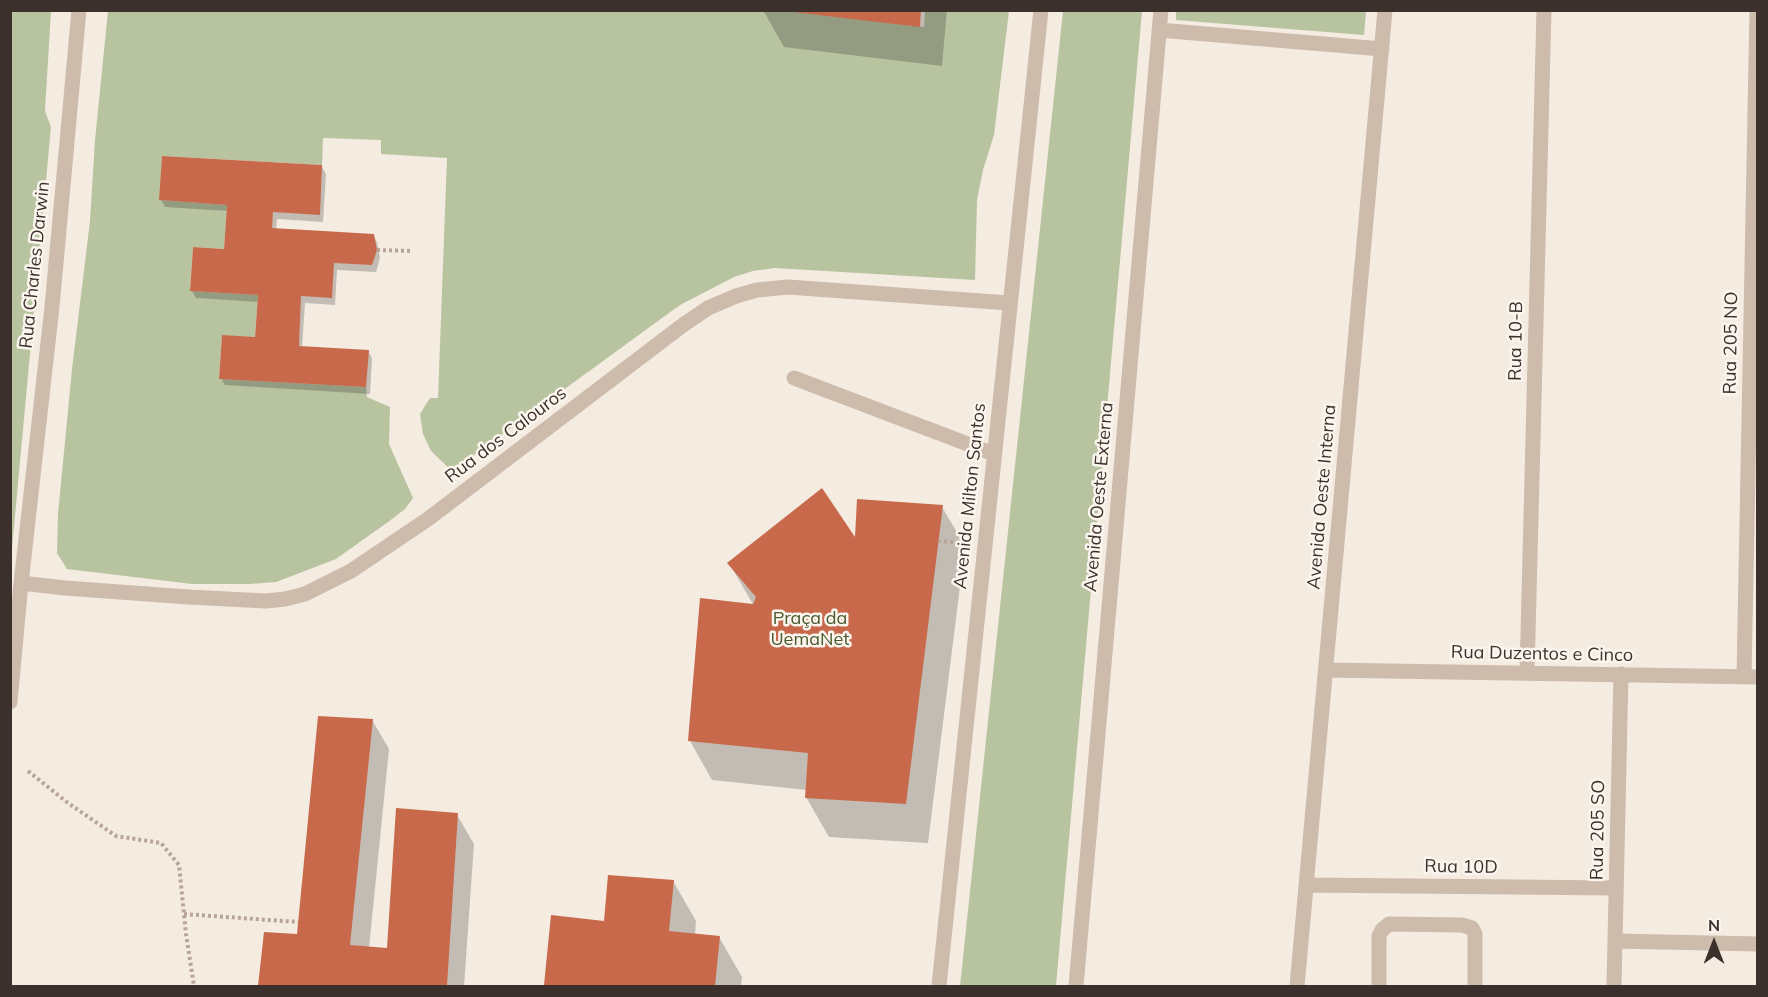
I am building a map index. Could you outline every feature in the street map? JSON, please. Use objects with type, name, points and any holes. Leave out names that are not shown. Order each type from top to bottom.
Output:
[{"type":"street","name":"Rua Charles Darwin","points":[[10,702],[52,307],[79,10]]},
{"type":"street","name":"Avenida Milton Santos","points":[[939,987],[1041,10]]},
{"type":"street","name":"Avenida Oeste Externa","points":[[1076,987],[1161,10]]},
{"type":"street","name":"Avenida Oeste Interna","points":[[1297,987],[1385,10]]},
{"type":"street","name":"Rua 10-B","points":[[1527,673],[1544,10]]},
{"type":"street","name":"Rua 205 NO","points":[[1751,676],[1756,10]]},
{"type":"street","points":[[1159,30],[1382,49]]},
{"type":"street","name":"Rua dos Calouros","points":[[21,582],[65,588],[255,601],[285,599],[305,594],[351,571],[428,519],[683,325],[708,308],[736,296],[757,290],[789,287],[1009,303]]},
{"type":"street","points":[[794,378],[994,454]]},
{"type":"street","name":"Rua Duzentos e Cinco","points":[[1326,670],[1751,676]]},
{"type":"street","name":"Rua 205 SO","points":[[1614,987],[1621,674]]},
{"type":"street","name":"Rua 10D","points":[[1306,885],[1617,888]]},
{"type":"street","points":[[1379,987],[1379,936],[1389,924],[1472,927],[1475,934],[1475,987]]},
{"type":"street","points":[[1615,941],[1758,944]]},
{"type":"path","points":[[377,250],[413,251]]},
{"type":"path","points":[[28,771],[68,803],[117,836],[161,843],[179,865],[194,987]]},
{"type":"path","points":[[184,914],[298,922]]},
{"type":"green space","points":[[11,10],[51,11],[45,111],[51,127],[11,559]]},
{"type":"green space","points":[[781,10],[924,27],[925,11],[1009,11],[994,135],[977,200],[975,280],[775,268],[734,277],[680,305],[452,471],[431,451],[423,434],[420,414],[430,398],[438,398],[447,158],[381,154],[381,140],[323,138],[322,165],[162,156],[160,200],[227,205],[224,249],[193,247],[190,291],[258,295],[255,337],[222,336],[219,379],[366,387],[367,397],[390,407],[389,444],[413,498],[405,509],[336,559],[276,582],[192,584],[67,569],[57,553],[58,514],[72,369],[90,221],[95,140],[108,11]]},
{"type":"green space","points":[[1176,10],[1366,11],[1364,35],[1176,20]]},
{"type":"green space","points":[[1063,11],[1142,11],[1056,986],[960,986]]},
{"type":"building","points":[[793,10],[921,10],[920,27],[793,12]]},
{"type":"building","points":[[162,156],[322,165],[320,215],[273,212],[272,228],[374,234],[377,250],[372,265],[334,263],[332,298],[301,296],[299,346],[369,350],[366,387],[219,379],[222,335],[255,337],[258,295],[190,291],[193,247],[224,249],[227,205],[159,200]]},
{"type":"building","points":[[822,488],[855,537],[857,499],[943,505],[906,804],[805,798],[808,753],[688,741],[700,598],[753,604],[756,597],[727,563]]},
{"type":"building","points":[[318,716],[373,719],[350,945],[387,948],[396,808],[458,813],[447,986],[258,986],[264,932],[297,934]]},
{"type":"building","points":[[608,875],[674,880],[669,931],[720,936],[715,986],[544,985],[551,915],[604,921]]},
{"type":"park label","name":"Praça da UemaNet","points":[[810,629]]}]
